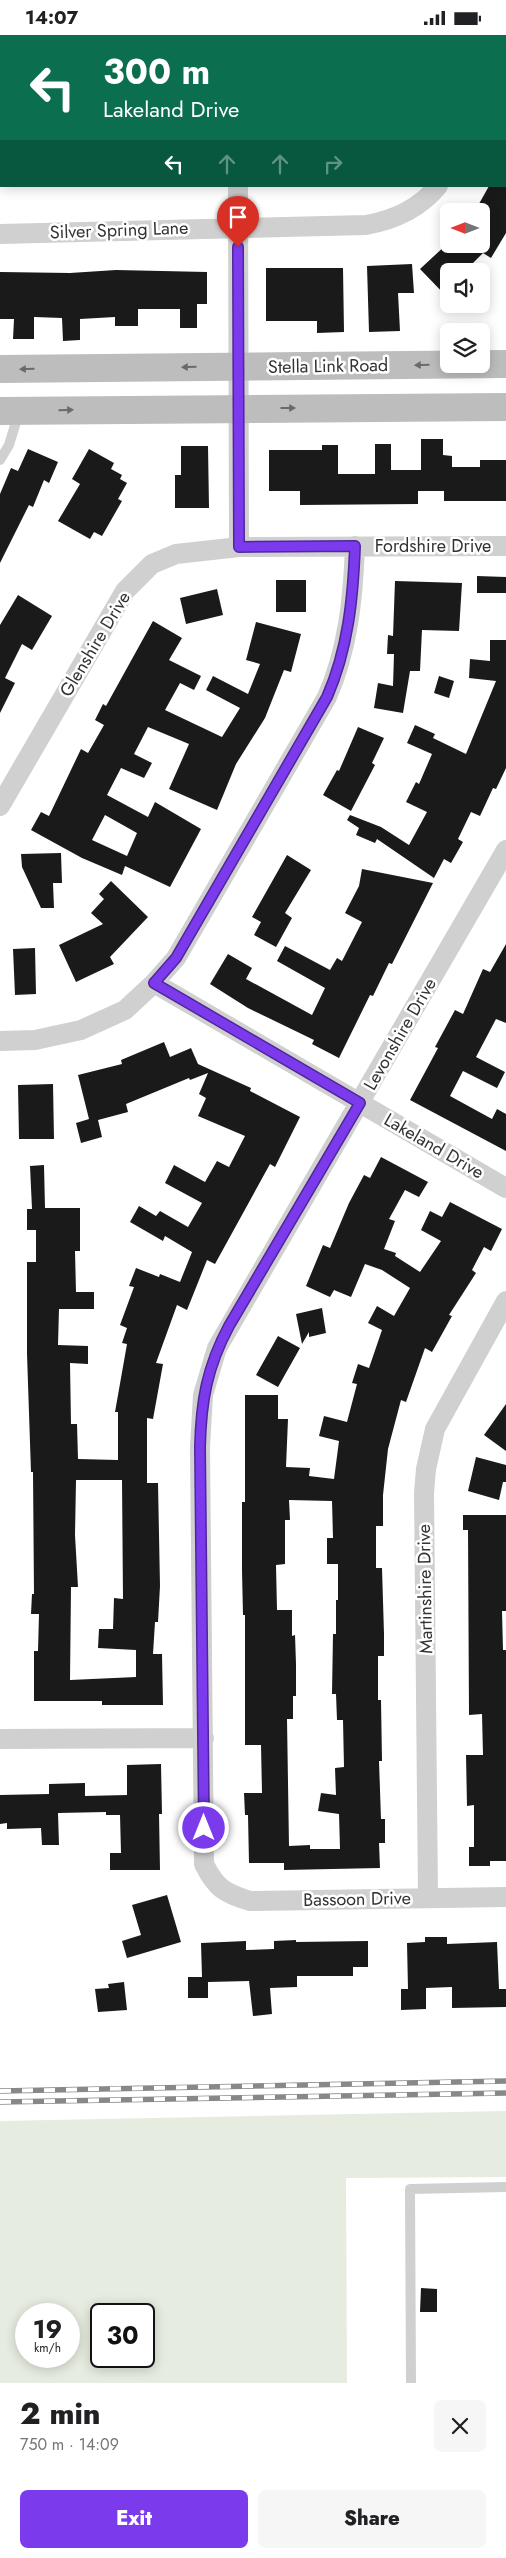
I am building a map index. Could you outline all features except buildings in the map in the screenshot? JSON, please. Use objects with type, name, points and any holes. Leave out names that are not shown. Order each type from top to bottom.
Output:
[{"type":"main road","name":"Stella Link Road","points":[[0,369],[496,364]]},
{"type":"main road","points":[[10,411],[496,407],[496,364]]},
{"type":"street","points":[[238,187],[239,547]]},
{"type":"street","name":"Silver Spring Lane","points":[[0,234],[366,225],[386,221],[410,210],[429,198],[437,187]]},
{"type":"street","points":[[0,1041],[35,1040],[81,1030],[125,1010],[154,983],[176,958],[327,697],[339,668],[347,635],[353,592],[355,546]]},
{"type":"street","name":"Fordshire Drive","points":[[239,547],[506,546]]},
{"type":"street","name":"Glenshire Drive","points":[[0,806],[125,591],[152,564],[176,554],[239,547]]},
{"type":"street","name":"Levonshire Drive","points":[[213,1882],[204,1864],[200,1447],[203,1395],[217,1348],[229,1326],[506,850]]},
{"type":"street","name":"Lakeland Drive","points":[[154,983],[506,1188]]},
{"type":"street","name":"Martinshire Drive","points":[[428,1897],[426,1469],[436,1429],[506,1301]]},
{"type":"street","points":[[0,1739],[204,1738]]},
{"type":"street","name":"Bassoon Drive","points":[[213,1882],[229,1895],[250,1901],[506,1897]]},
{"type":"lane","points":[[0,460],[9,445],[10,411]]},
{"type":"lane","points":[[411,2383],[410,2189],[506,2187]]},
{"type":"shaded area","points":[[506,2111],[506,2177],[346,2178],[347,2383],[0,2383],[0,2121]]},
{"type":"railway","points":[[0,2091],[506,2081]]},
{"type":"railway","points":[[0,2102],[506,2093]]},
{"type":"route","points":[[204,1828],[200,1447],[200,1415],[203,1395],[217,1348],[360,1103],[154,983],[176,958],[306,737],[327,697],[339,668],[347,635],[353,592],[355,546],[239,547],[238,247]]}]
